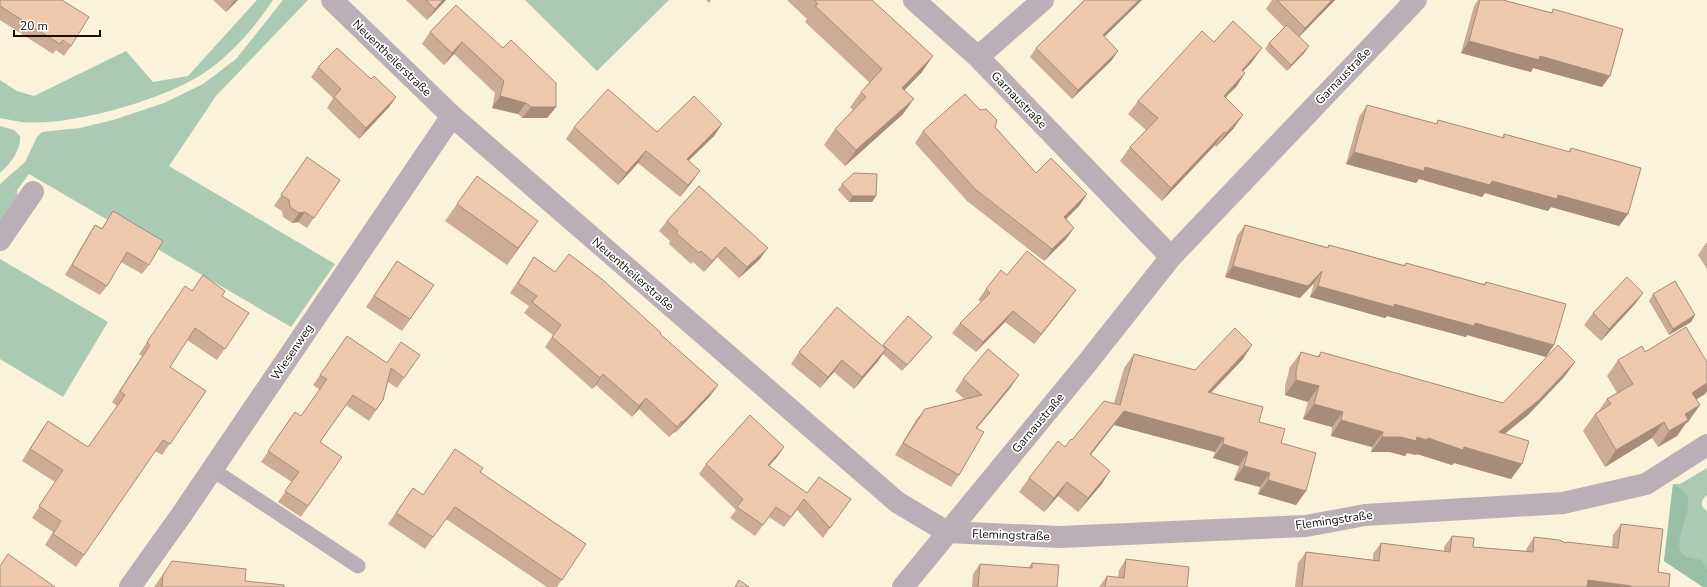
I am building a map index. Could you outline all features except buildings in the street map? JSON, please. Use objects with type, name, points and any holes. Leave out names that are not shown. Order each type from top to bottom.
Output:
[{"type":"street","name":"Neuentheilerstraße","points":[[332,0],[452,116],[897,502],[947,532]]},
{"type":"street","name":"Garnaustraße","points":[[914,0],[978,58],[1171,257]]},
{"type":"street","points":[[978,58],[1043,0]]},
{"type":"street","name":"Garnaustraße","points":[[903,587],[1087,363],[1171,257],[1416,0]]},
{"type":"street","name":"Wiesenweg","points":[[130,587],[213,470],[452,116]]},
{"type":"street","points":[[0,240],[33,192]]},
{"type":"street","name":"Flemingstraße","points":[[947,532],[1060,537],[1306,526],[1365,515],[1563,503],[1646,484],[1707,444]]},
{"type":"lane","points":[[213,470],[358,566]]},
{"type":"green space","points":[[257,0],[273,0],[251,30],[233,49],[214,66],[187,83],[141,102],[116,110],[89,116],[41,122],[21,122],[0,118],[0,80],[17,91],[34,96],[126,51],[153,82],[188,76]]},
{"type":"green space","points":[[283,0],[308,0],[216,96],[169,166],[335,264],[291,327],[29,174],[17,190],[18,204],[0,229],[0,184],[25,162],[37,137],[42,132],[80,128],[113,120],[164,103],[203,84],[236,59]]},
{"type":"green space","points":[[525,0],[669,0],[597,71]]},
{"type":"green space","points":[[0,126],[14,130],[20,136],[20,141],[14,156],[0,173]]},
{"type":"green space","points":[[0,259],[108,322],[63,397],[0,359]]},
{"type":"green space","points":[[1707,468],[1707,495],[1702,501],[1702,505],[1707,511],[1707,587],[1703,587],[1664,561],[1673,484],[1680,484]]},
{"type":"green space","points":[[1673,484],[1684,492],[1687,496],[1688,503],[1680,536],[1680,550],[1686,556],[1702,560],[1707,570],[1707,587],[1703,587],[1664,561]]}]
